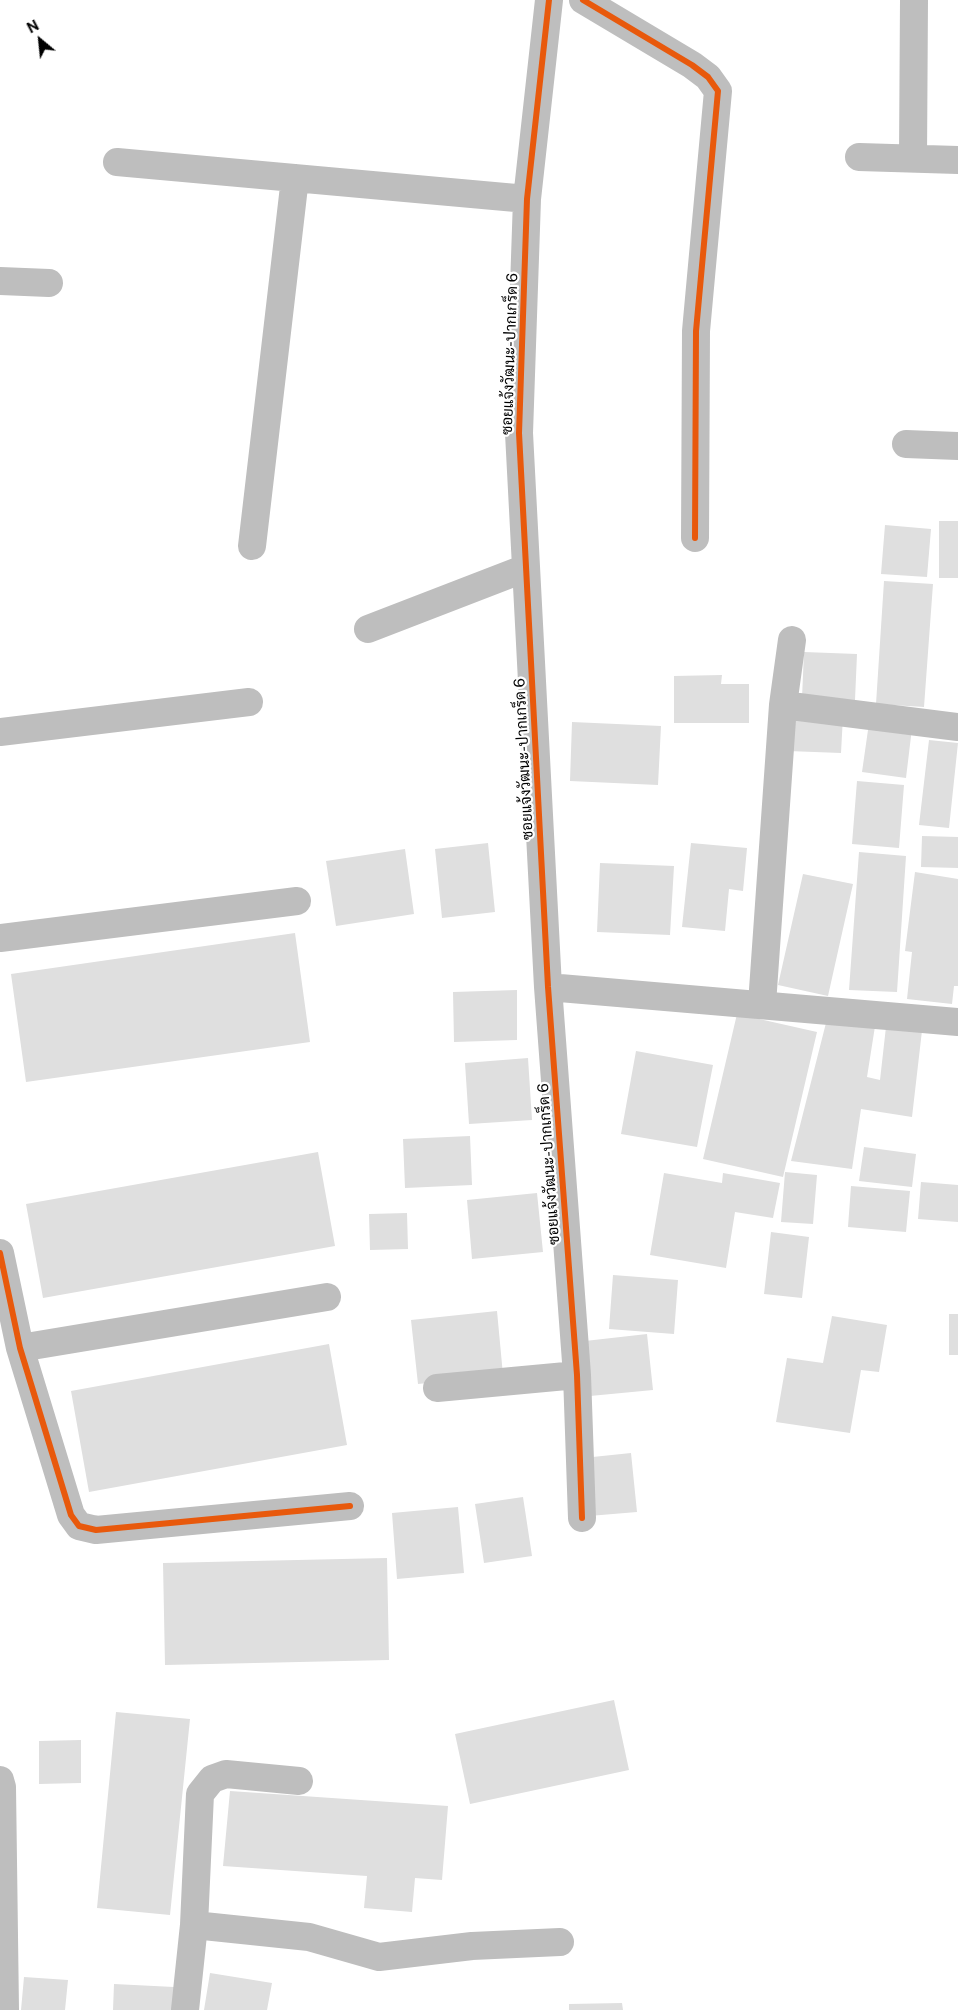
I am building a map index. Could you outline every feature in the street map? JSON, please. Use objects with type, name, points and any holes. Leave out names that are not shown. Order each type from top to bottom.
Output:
[{"type":"street","name":"ซอยแจ้งวัฒนะ-ปากเกร็ด 6","points":[[549,0],[527,199],[519,434],[548,987],[577,1375],[582,1518]]},
{"type":"street","points":[[583,0],[708,76],[718,91],[696,331],[696,538]]},
{"type":"street","points":[[913,158],[914,0]]},
{"type":"street","points":[[858,157],[958,160]]},
{"type":"street","points":[[117,162],[527,199]]},
{"type":"street","points":[[252,546],[295,178]]},
{"type":"street","points":[[0,282],[49,283]]},
{"type":"street","points":[[906,444],[958,446]]},
{"type":"street","points":[[368,629],[526,568]]},
{"type":"street","points":[[762,1004],[783,705],[792,640]]},
{"type":"street","points":[[0,732],[249,702]]},
{"type":"street","points":[[783,705],[958,727]]},
{"type":"street","points":[[0,938],[296,901]]},
{"type":"street","points":[[548,987],[958,1022]]},
{"type":"street","points":[[0,1253],[20,1348],[71,1515],[79,1526],[96,1530],[350,1506]]},
{"type":"street","points":[[20,1348],[327,1297]]},
{"type":"street","points":[[437,1388],[577,1375]]},
{"type":"street","points":[[185,2010],[194,1925],[200,1794],[212,1779],[226,1774],[299,1781]]},
{"type":"street","points":[[0,1780],[2,1787],[6,2010]]},
{"type":"street","points":[[194,1925],[309,1937],[379,1957],[472,1946],[560,1942]]},
{"type":"building","points":[[939,521],[958,521],[958,578],[939,578]]},
{"type":"building","points":[[885,525],[931,529],[927,577],[881,574]]},
{"type":"building","points":[[884,581],[933,584],[924,707],[876,704]]},
{"type":"building","points":[[804,652],[857,654],[855,700],[802,698]]},
{"type":"building","points":[[722,675],[721,684],[749,684],[749,723],[674,723],[674,676]]},
{"type":"building","points":[[790,714],[843,716],[841,753],[788,751]]},
{"type":"building","points":[[572,722],[661,726],[658,785],[570,781]]},
{"type":"building","points":[[869,723],[912,728],[906,778],[862,772]]},
{"type":"building","points":[[929,740],[958,743],[949,828],[919,825]]},
{"type":"building","points":[[857,781],[904,785],[899,848],[852,844]]},
{"type":"building","points":[[922,836],[958,837],[958,868],[921,867]]},
{"type":"building","points":[[488,843],[495,912],[442,918],[435,849]]},
{"type":"building","points":[[691,843],[747,848],[743,891],[729,889],[725,931],[682,927]]},
{"type":"building","points":[[405,849],[414,914],[336,926],[326,861]]},
{"type":"building","points":[[859,852],[906,856],[897,992],[849,990]]},
{"type":"building","points":[[600,863],[674,866],[670,935],[597,932]]},
{"type":"building","points":[[915,872],[958,879],[958,986],[954,986],[952,1004],[907,999],[912,952],[905,951]]},
{"type":"building","points":[[803,874],[853,884],[828,996],[778,985]]},
{"type":"building","points":[[295,933],[310,1042],[26,1082],[11,974]]},
{"type":"building","points":[[517,990],[517,1040],[454,1042],[453,992]]},
{"type":"building","points":[[737,1014],[817,1032],[783,1177],[703,1159]]},
{"type":"building","points":[[828,1015],[876,1020],[867,1077],[880,1080],[887,1018],[923,1022],[912,1117],[861,1109],[852,1169],[791,1161]]},
{"type":"building","points":[[636,1051],[713,1065],[697,1147],[621,1134]]},
{"type":"building","points":[[528,1058],[532,1120],[469,1124],[465,1063]]},
{"type":"building","points":[[470,1136],[472,1185],[405,1188],[403,1139]]},
{"type":"building","points":[[864,1147],[916,1154],[912,1187],[859,1181]]},
{"type":"building","points":[[318,1152],[335,1246],[43,1298],[26,1204]]},
{"type":"building","points":[[785,1172],[817,1175],[813,1224],[781,1222]]},
{"type":"building","points":[[664,1173],[722,1183],[723,1173],[780,1183],[773,1218],[735,1212],[726,1268],[650,1255]]},
{"type":"building","points":[[921,1182],[958,1185],[958,1222],[918,1219]]},
{"type":"building","points":[[851,1186],[910,1191],[906,1232],[848,1227]]},
{"type":"building","points":[[537,1193],[543,1252],[472,1259],[467,1200]]},
{"type":"building","points":[[407,1213],[408,1249],[370,1250],[369,1214]]},
{"type":"building","points":[[771,1232],[809,1237],[802,1298],[764,1294]]},
{"type":"building","points":[[613,1275],[678,1280],[674,1334],[609,1329]]},
{"type":"building","points":[[497,1311],[503,1375],[418,1384],[411,1320]]},
{"type":"building","points":[[949,1314],[958,1314],[958,1355],[949,1355]]},
{"type":"building","points":[[832,1316],[887,1325],[879,1372],[861,1370],[850,1433],[776,1422],[787,1358],[823,1363]]},
{"type":"building","points":[[647,1334],[653,1390],[590,1396],[585,1341]]},
{"type":"building","points":[[329,1344],[347,1445],[89,1492],[71,1391]]},
{"type":"building","points":[[631,1453],[637,1512],[589,1516],[583,1458]]},
{"type":"building","points":[[523,1497],[532,1556],[484,1563],[475,1504]]},
{"type":"building","points":[[458,1507],[464,1573],[397,1579],[392,1513]]},
{"type":"building","points":[[387,1558],[389,1660],[165,1665],[163,1563]]},
{"type":"building","points":[[614,1700],[629,1770],[470,1804],[455,1734]]},
{"type":"building","points":[[116,1712],[190,1719],[170,1915],[97,1908]]},
{"type":"building","points":[[81,1740],[81,1783],[39,1784],[39,1741]]},
{"type":"building","points":[[230,1791],[448,1806],[442,1880],[415,1878],[412,1912],[364,1908],[367,1876],[223,1866]]},
{"type":"building","points":[[210,1973],[272,1983],[267,2010],[204,2010]]},
{"type":"building","points":[[24,1977],[68,1980],[65,2010],[21,2010]]},
{"type":"building","points":[[114,1984],[174,1987],[173,2010],[113,2010]]},
{"type":"building","points":[[622,2003],[623,2010],[569,2010],[569,2004]]},
{"type":"cycle path","points":[[549,0],[527,199],[519,433],[548,987],[577,1375],[582,1518]]},
{"type":"cycle path","points":[[583,0],[692,65],[708,77],[718,91],[696,331],[695,538]]},
{"type":"cycle path","points":[[0,1253],[20,1348],[71,1515],[79,1526],[96,1530],[350,1506]]}]
